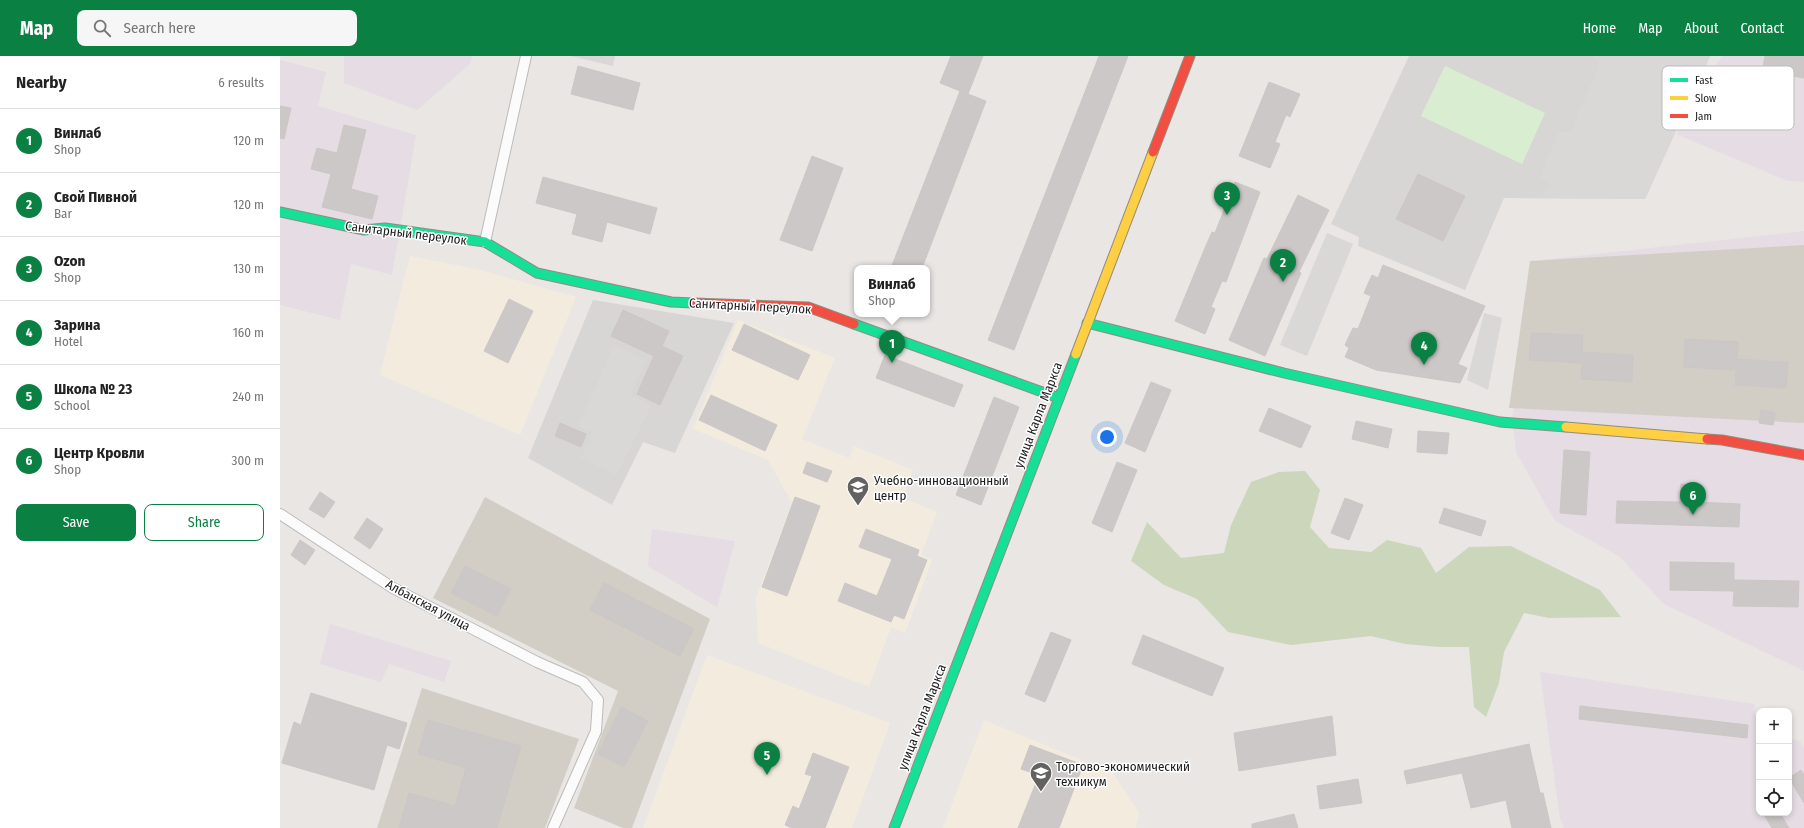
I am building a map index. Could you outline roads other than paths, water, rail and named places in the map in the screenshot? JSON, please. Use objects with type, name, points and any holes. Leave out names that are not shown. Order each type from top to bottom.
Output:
[{"type":"main road","name":"улица Карла Маркса","points":[[894,828],[1190,56]]},
{"type":"main road","name":"Санитарный переулок","points":[[280,212],[364,230],[385,228],[485,242],[538,273],[671,302],[808,307],[1059,398]]},
{"type":"main road","points":[[1087,323],[1284,373],[1500,422],[1722,440],[1804,455]]},
{"type":"street","name":"Санитарный переулок","points":[[485,242],[526,56]]},
{"type":"street","name":"Албанская улица","points":[[280,514],[393,588],[538,662],[583,682],[598,700],[596,731],[553,828]]},
{"type":"place","name":"Ozon","points":[[1227,215]]},
{"type":"place","name":"Свой Пивной","points":[[1283,282]]},
{"type":"place","name":"Винлаб","points":[[892,363]]},
{"type":"place","name":"Зарина","points":[[1424,365]]},
{"type":"place","name":"Учебно-инновационный центр","points":[[858,506]]},
{"type":"place","name":"Центр Кровли","points":[[1693,515]]},
{"type":"place","name":"Школа № 23","points":[[767,775]]},
{"type":"place","name":"Торгово-экономический техникум","points":[[1041,792]]}]
